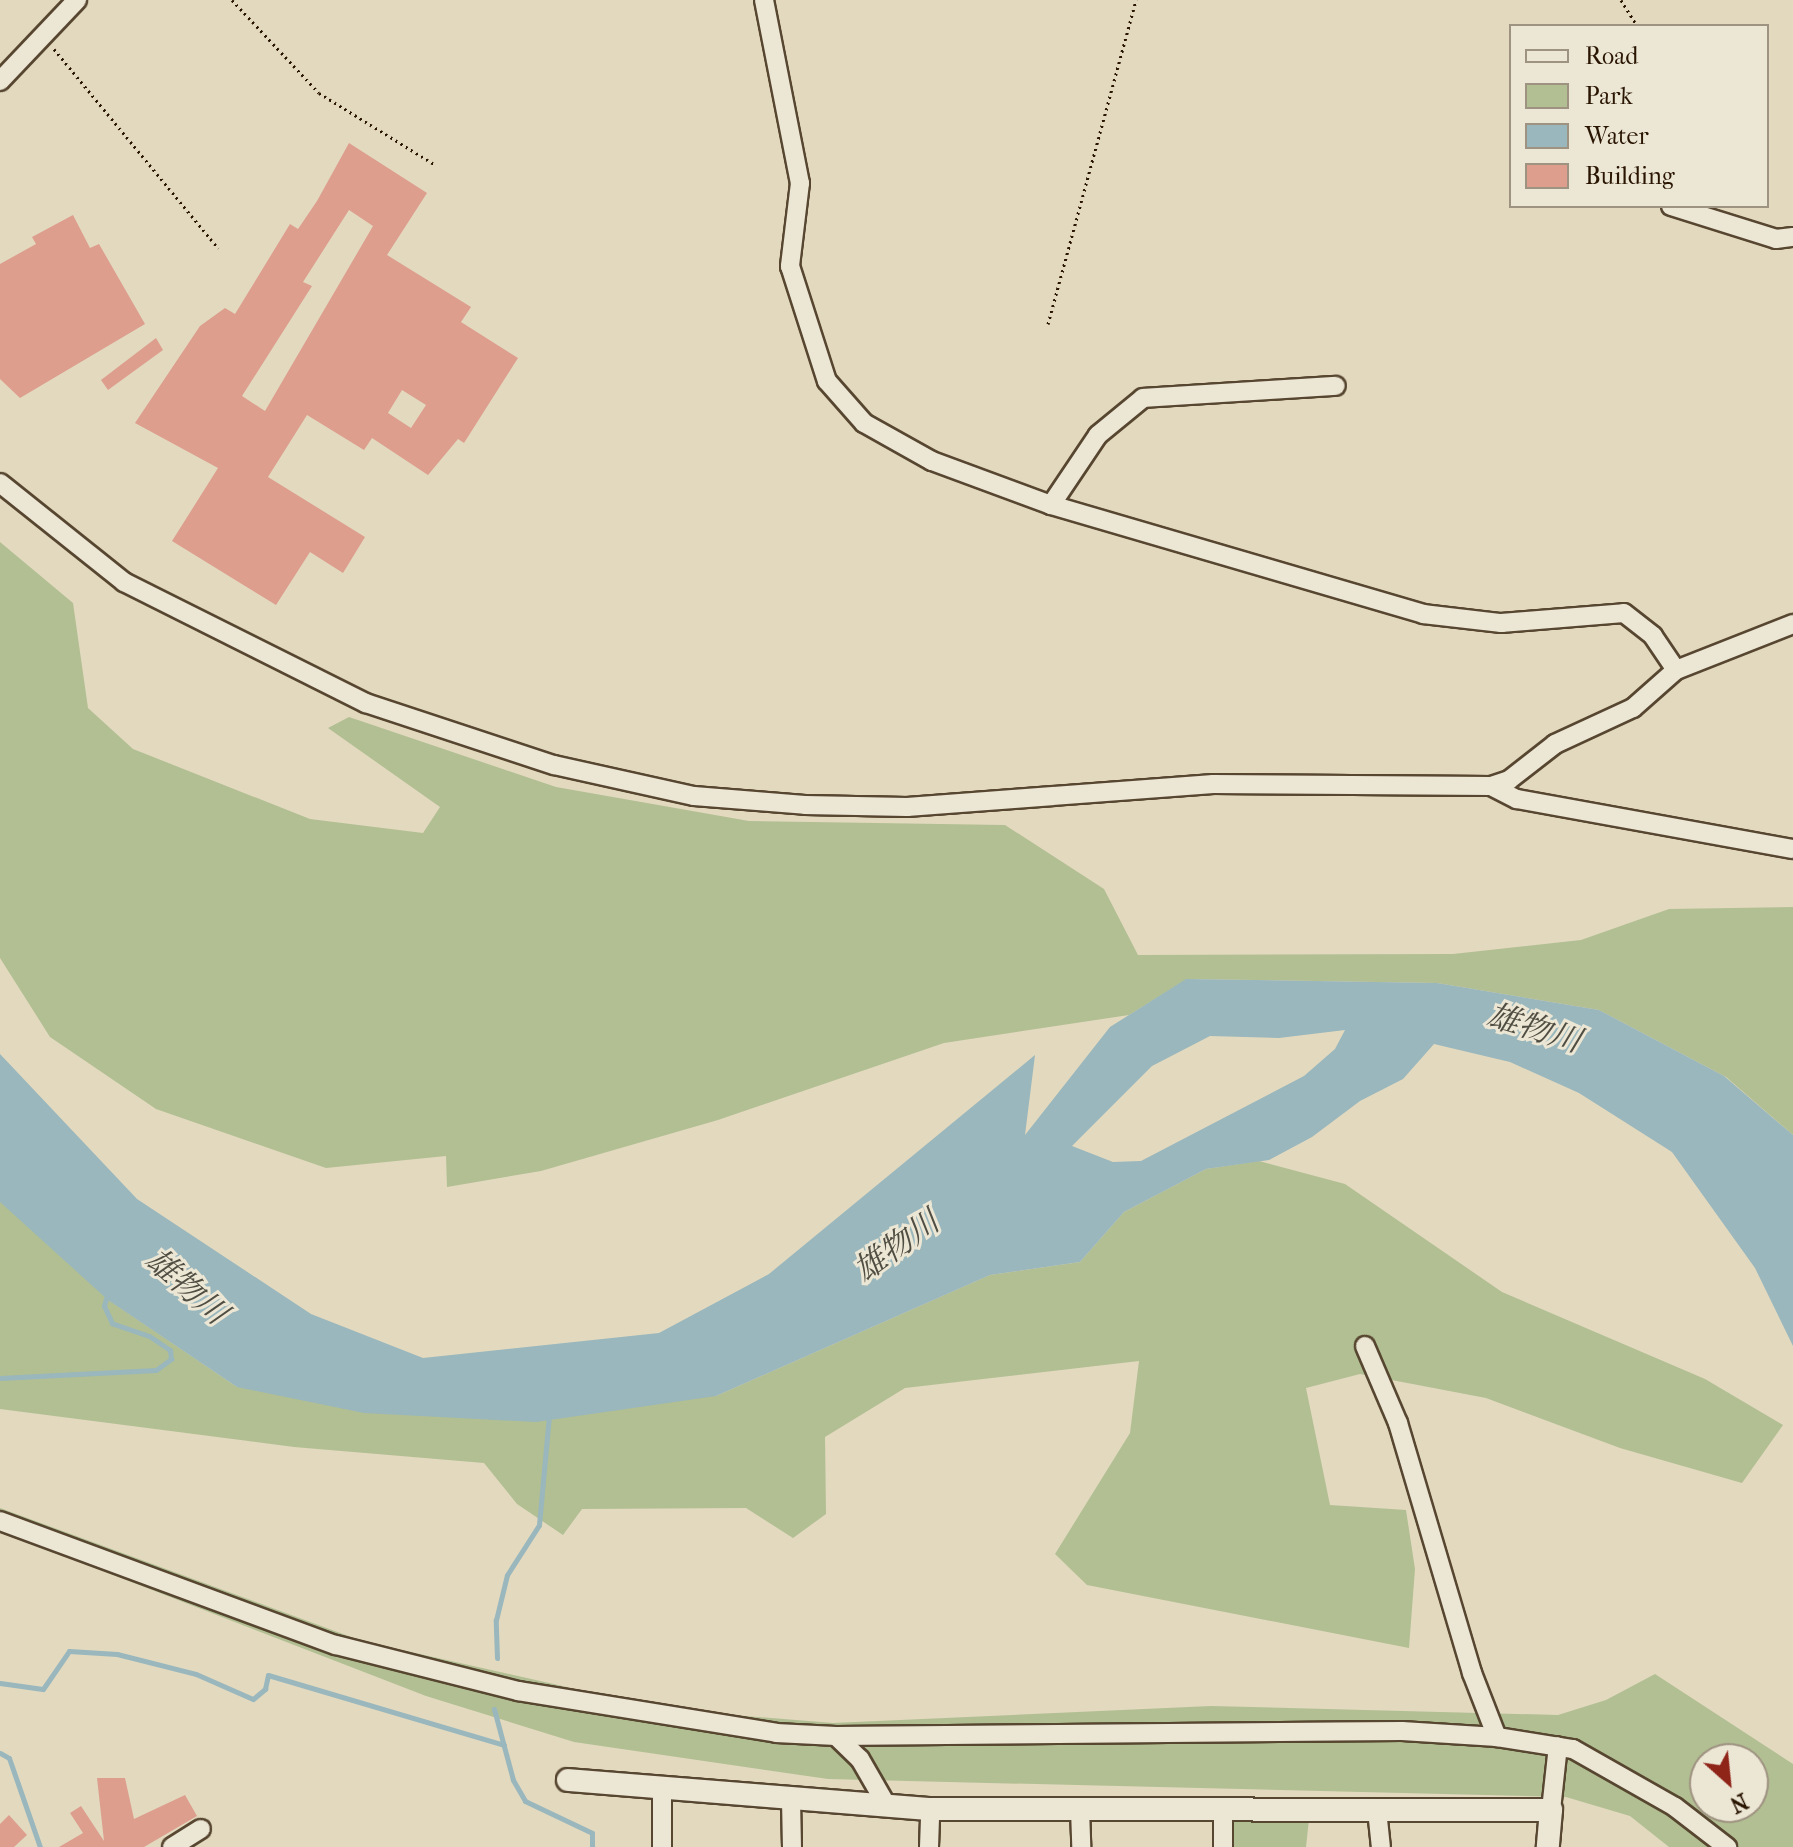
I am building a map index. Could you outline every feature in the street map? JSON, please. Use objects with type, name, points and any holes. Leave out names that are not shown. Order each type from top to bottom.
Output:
[{"type":"street","points":[[0,81],[77,0]]},
{"type":"street","points":[[764,0],[800,183],[790,266],[827,381],[841,403],[893,440],[1051,505],[1423,614],[1501,623],[1624,613],[1653,636],[1676,670]]},
{"type":"street","points":[[1677,208],[1776,239],[1793,237]]},
{"type":"street","points":[[1051,505],[1098,435],[1143,398],[1336,386]]},
{"type":"street","points":[[0,483],[124,582],[366,703],[554,765],[694,796],[907,807],[1113,787],[1491,786],[1517,799],[1793,849]]},
{"type":"street","points":[[1491,786],[1555,744],[1633,708],[1676,670],[1793,624]]},
{"type":"street","points":[[1365,1346],[1398,1423],[1497,1737]]},
{"type":"street","points":[[0,1521],[385,1659],[533,1694],[776,1733],[836,1736],[1402,1731],[1497,1737],[1558,1746],[1615,1769],[1727,1847]]},
{"type":"street","points":[[836,1736],[860,1759],[887,1806]]},
{"type":"street","points":[[1548,1847],[1558,1746]]},
{"type":"street","points":[[568,1780],[930,1809],[1551,1810]]},
{"type":"street","points":[[662,1789],[662,1847]]},
{"type":"street","points":[[791,1800],[792,1847]]},
{"type":"street","points":[[929,1847],[930,1809]]},
{"type":"street","points":[[1080,1809],[1081,1847]]},
{"type":"street","points":[[1223,1810],[1223,1847]]},
{"type":"street","points":[[1377,1810],[1381,1847]]},
{"type":"street","points":[[172,1847],[201,1829]]},
{"type":"path","points":[[232,0],[319,93],[434,164]]},
{"type":"path","points":[[1048,324],[1136,0]]},
{"type":"path","points":[[1621,0],[1636,24]]},
{"type":"path","points":[[44,37],[218,248]]},
{"type":"green space","points":[[0,542],[73,603],[88,708],[133,749],[310,819],[423,833],[440,807],[328,728],[349,717],[556,787],[749,821],[1005,825],[1104,889],[1138,955],[1453,954],[1581,940],[1669,909],[1793,907],[1793,1135],[1726,1077],[1599,1010],[1437,983],[1187,979],[1129,1015],[944,1043],[718,1120],[541,1171],[447,1187],[446,1156],[326,1168],[156,1109],[50,1037],[0,958]]},
{"type":"green space","points":[[1259,1161],[1345,1184],[1502,1292],[1705,1379],[1783,1425],[1742,1483],[1620,1448],[1486,1398],[1360,1374],[1306,1388],[1330,1505],[1406,1510],[1415,1569],[1409,1648],[1087,1585],[1055,1554],[1130,1433],[1139,1361],[905,1388],[825,1437],[826,1514],[793,1538],[746,1508],[582,1509],[563,1535],[517,1504],[484,1463],[294,1447],[0,1409],[0,1201],[110,1301],[237,1387],[716,1396],[990,1275],[1080,1262],[1124,1212],[1206,1169]]},
{"type":"green space","points":[[0,1508],[362,1641],[669,1710],[833,1723],[1211,1706],[1558,1715],[1606,1700],[1655,1674],[1761,1743],[1689,1743],[1689,1823],[1769,1823],[1769,1748],[1793,1764],[1793,1847],[1669,1847],[1630,1816],[1566,1797],[828,1779],[574,1742],[426,1696],[0,1531]]},
{"type":"green space","points":[[1223,1810],[1310,1810],[1306,1847],[1223,1847]]},
{"type":"water","name":"雄物川","points":[[1186,979],[1437,983],[1599,1010],[1724,1076],[1793,1135],[1793,1346],[1755,1268],[1672,1152],[1579,1093],[1510,1062],[1434,1044],[1403,1079],[1360,1101],[1312,1137],[1269,1160],[1206,1169],[1124,1212],[1080,1262],[990,1275],[716,1396],[536,1422],[364,1413],[237,1387],[108,1300],[0,1202],[0,1054],[137,1199],[311,1314],[423,1358],[659,1333],[769,1274],[1035,1055],[1025,1135],[1110,1027]],"holes":[[[1345,1030],[1335,1049],[1304,1076],[1141,1161],[1113,1162],[1072,1146],[1152,1066],[1210,1036],[1279,1038]]]},
{"type":"building","points":[[349,143],[427,193],[387,255],[471,307],[461,322],[518,358],[464,443],[458,439],[428,475],[372,438],[364,450],[307,415],[268,477],[365,537],[343,573],[310,552],[276,605],[172,541],[218,468],[135,423],[200,326],[225,308],[235,314],[290,224],[298,229]],"holes":[[[349,210],[373,226],[265,411],[242,396],[312,286],[303,282]],[[402,390],[426,405],[411,428],[388,413]]]},
{"type":"building","points":[[73,215],[90,248],[99,244],[145,324],[20,398],[0,379],[0,264],[36,244],[32,237]]},
{"type":"building","points":[[156,338],[163,350],[108,390],[101,380]]},
{"type":"building","points":[[97,1778],[125,1778],[134,1819],[185,1795],[197,1816],[144,1847],[59,1847],[83,1833],[70,1813],[81,1806],[104,1841]]},
{"type":"building","points":[[9,1815],[27,1835],[14,1847],[0,1847],[0,1824]]},
{"type":"waterway","points":[[0,1378],[156,1370],[171,1359],[170,1350],[149,1336],[112,1323],[104,1306],[107,1295]]},
{"type":"waterway","points":[[497,1658],[496,1620],[507,1575],[539,1525],[549,1416]]},
{"type":"waterway","points":[[0,1683],[43,1689],[69,1651],[117,1654],[196,1674],[253,1699],[265,1689],[268,1675],[504,1745]]},
{"type":"waterway","points":[[494,1709],[513,1780],[525,1801],[592,1833],[592,1847]]},
{"type":"waterway","points":[[0,1753],[9,1758],[40,1847]]}]
